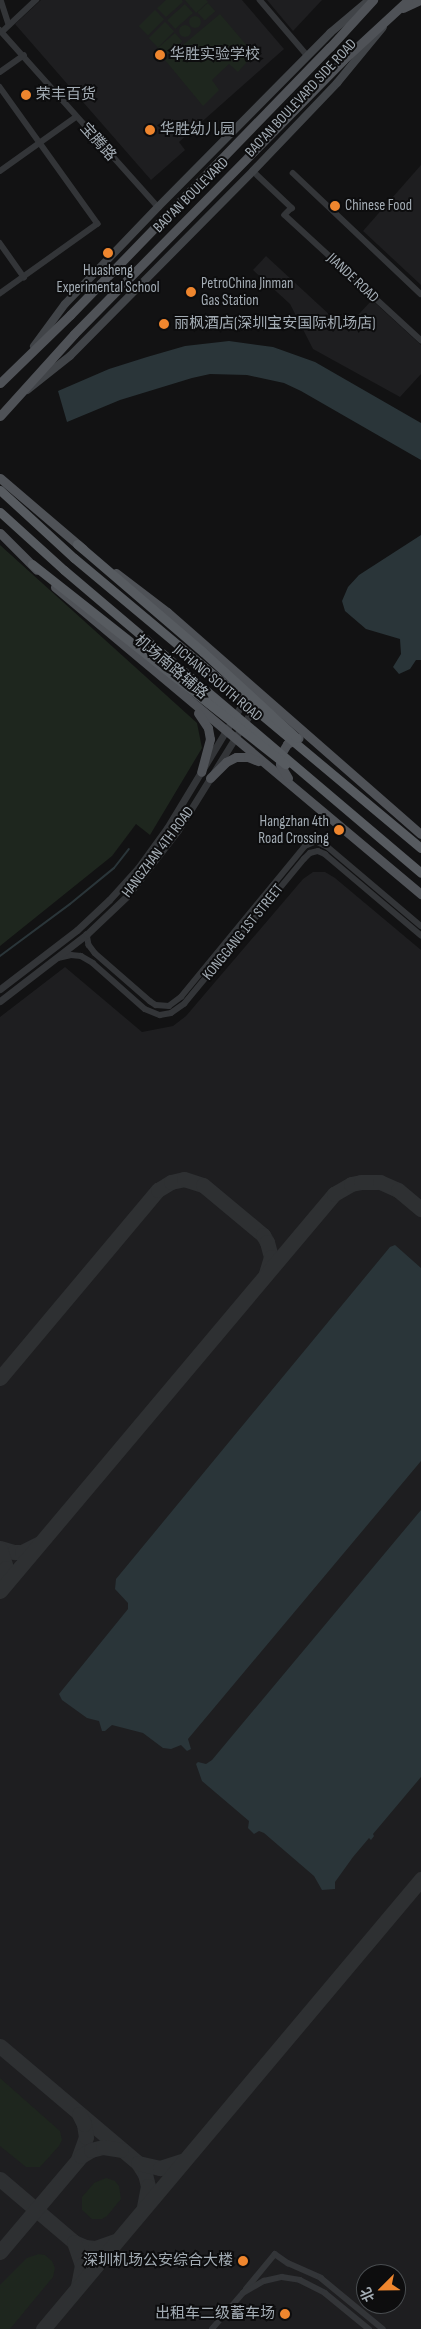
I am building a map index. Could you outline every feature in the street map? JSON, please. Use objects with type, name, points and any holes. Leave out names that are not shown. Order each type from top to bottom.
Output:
[{"type":"highway","name":"JICHANG SOUTH ROAD","points":[[1,483],[74,558],[421,848]]},
{"type":"highway","name":"JICHANG SOUTH ROAD","points":[[0,512],[64,570],[421,873]]},
{"type":"highway","points":[[77,544],[281,723],[361,798]]},
{"type":"highway","points":[[32,564],[239,729],[350,811]]},
{"type":"main road","name":"BAO'AN BOULEVARD SIDE ROAD","points":[[28,354],[65,304],[158,207],[307,55],[330,33],[371,0]]},
{"type":"main road","name":"BAO'AN BOULEVARD","points":[[0,382],[70,315],[330,47],[371,0]]},
{"type":"main road","name":"BAO'AN BOULEVARD","points":[[0,416],[74,334],[343,60],[387,22],[408,0]]},
{"type":"main road","points":[[399,10],[420,0]]},
{"type":"main road","name":"BAO'AN BOULEVARD SIDE ROAD","points":[[16,399],[70,356],[253,171],[337,83],[387,22]]},
{"type":"main road","points":[[1,483],[14,491],[77,544],[143,592],[421,834]]},
{"type":"main road","name":"机场南路辅路","points":[[0,533],[78,607],[421,894]]},
{"type":"main road","points":[[187,699],[206,722],[210,734],[209,744],[200,772]]},
{"type":"main road","points":[[304,796],[282,768],[281,754],[287,744],[295,739],[304,738],[314,741]]},
{"type":"main road","points":[[210,778],[231,759],[242,757],[257,761],[278,774]]},
{"type":"street","points":[[1,0],[8,25]]},
{"type":"street","points":[[1,31],[36,0]]},
{"type":"street","points":[[260,0],[307,55]]},
{"type":"street","name":"宝腾路","points":[[1,31],[158,207]]},
{"type":"street","points":[[0,72],[24,55]]},
{"type":"street","points":[[0,87],[98,224],[0,294]]},
{"type":"street","points":[[0,171],[76,117]]},
{"type":"street","name":"JIANDE ROAD","points":[[253,171],[292,208],[285,215],[421,340]]},
{"type":"street","points":[[293,173],[421,294]]},
{"type":"street","points":[[0,243],[24,277]]},
{"type":"street","name":"HANGZHAN 4TH ROAD","points":[[0,989],[77,930],[124,884],[166,828],[253,687]]},
{"type":"street","name":"HANGZHAN 4TH ROAD","points":[[0,1001],[87,934],[112,911],[152,866],[178,830],[262,695]]},
{"type":"street","name":"KONGGANG 1ST STREET","points":[[87,934],[89,945],[95,953],[150,1002],[156,1006],[168,1006],[181,996],[305,846],[316,841],[328,847],[421,926]]},
{"type":"street","name":"KONGGANG 1ST STREET","points":[[56,959],[71,955],[80,956],[146,1009],[160,1015],[171,1014],[184,1004],[304,859],[310,853],[318,850],[421,935]]},
{"type":"street","points":[[212,2329],[275,2254],[288,2263],[321,2278],[383,2329]]},
{"type":"street","points":[[243,2293],[255,2285],[274,2278],[291,2277],[325,2292],[368,2329]]},
{"type":"shaded area","name":"华胜实验学校","points":[[41,0],[242,0],[284,49],[179,142],[185,150],[151,180],[15,24]]},
{"type":"shaded area","points":[[166,0],[182,0],[183,2],[166,17],[157,8]]},
{"type":"shaded area","points":[[185,0],[206,0],[208,2],[196,13]]},
{"type":"shaded area","points":[[267,0],[322,0],[293,31]]},
{"type":"shaded area","points":[[208,3],[215,11],[205,20],[197,12]]},
{"type":"shaded area","points":[[185,4],[193,13],[175,29],[167,20]]},
{"type":"shaded area","points":[[155,10],[164,19],[148,35],[139,26]]},
{"type":"shaded area","points":[[220,14],[254,54],[238,72],[229,64],[212,80],[219,90],[203,106],[165,60]]},
{"type":"shaded area","points":[[193,16],[197,16],[201,22],[197,28],[193,28],[189,24],[189,20]]},
{"type":"shaded area","points":[[165,22],[174,31],[158,47],[149,38]]},
{"type":"shaded area","points":[[183,25],[187,25],[191,31],[187,37],[183,37],[179,33],[179,29]]},
{"type":"shaded area","points":[[175,33],[182,41],[164,57],[157,49]]},
{"type":"shaded area","points":[[421,165],[421,285],[363,231]]},
{"type":"shaded area","points":[[266,256],[345,329],[372,300],[421,345],[421,374],[400,397],[313,349],[290,304],[253,270]]},
{"type":"shaded area","points":[[229,341],[273,347],[315,362],[421,423],[421,460],[301,391],[284,383],[247,375],[210,374],[192,378],[120,400],[67,422],[58,391],[109,369],[147,357],[185,346]]},
{"type":"shaded area","points":[[421,535],[421,660],[416,660],[410,669],[399,674],[393,667],[401,654],[400,639],[366,629],[345,611],[342,601],[348,587],[359,575]]},
{"type":"shaded area","points":[[0,545],[197,723],[202,748],[150,835],[136,824],[112,856],[0,946]]},
{"type":"shaded area","points":[[313,872],[325,872],[335,878],[421,950],[421,2329],[0,2329],[0,1017],[65,967],[142,1032],[173,1026],[186,1016],[303,879]]},
{"type":"shaded area","points":[[395,1245],[421,1268],[421,1461],[188,1739],[191,1749],[187,1751],[181,1745],[171,1749],[163,1748],[143,1733],[112,1725],[105,1731],[102,1731],[99,1721],[87,1718],[62,1700],[59,1694],[128,1609],[128,1603],[115,1589],[116,1579],[390,1247]]},
{"type":"shaded area","points":[[421,1510],[421,1777],[373,1834],[374,1836],[371,1840],[369,1838],[353,1857],[335,1882],[335,1889],[322,1890],[314,1876],[264,1833],[259,1831],[254,1834],[248,1828],[249,1821],[202,1781],[196,1764],[198,1762],[206,1764],[212,1760]]},
{"type":"shaded area","points":[[0,2078],[60,2131],[62,2140],[59,2146],[40,2167],[26,2167],[0,2146]]},
{"type":"shaded area","points":[[106,2178],[115,2181],[119,2186],[121,2199],[107,2216],[102,2219],[92,2219],[82,2210],[82,2197],[94,2183]]},
{"type":"shaded area","points":[[39,2254],[45,2255],[52,2261],[55,2268],[53,2277],[10,2329],[0,2329],[0,2285],[27,2258]]},
{"type":"waterway","points":[[0,956],[70,904],[114,868],[129,849]]},
{"type":"taxiway","points":[[0,1378],[158,1190],[171,1182],[184,1179],[203,1185],[263,1235],[271,1257],[266,1273]]},
{"type":"taxiway","points":[[0,1591],[334,1194],[351,1184],[380,1182],[398,1190],[421,1209]]},
{"type":"taxiway","points":[[0,1548],[22,1552],[38,1544]]},
{"type":"taxiway","points":[[0,1549],[6,1568],[1,1587]]},
{"type":"taxiway","points":[[43,2329],[421,1879]]},
{"type":"taxiway","points":[[0,2046],[138,2163],[145,2174],[148,2186],[144,2207]]},
{"type":"taxiway","points":[[78,2159],[86,2137],[84,2124],[79,2114]]},
{"type":"taxiway","points":[[0,2252],[81,2156],[91,2150],[103,2147],[121,2150]]},
{"type":"taxiway","points":[[138,2163],[160,2168],[182,2161]]},
{"type":"taxiway","points":[[0,2179],[74,2242],[85,2247],[95,2248],[115,2241]]},
{"type":"taxiway","points":[[74,2242],[82,2265],[78,2286]]},
{"type":"place","name":"华胜实验学校","points":[[160,55]]},
{"type":"place","name":"荣丰百货","points":[[26,95]]},
{"type":"place","name":"华胜幼儿园","points":[[150,130]]},
{"type":"place","name":"Chinese Food","points":[[335,206]]},
{"type":"place","name":"Huasheng Experimental School","points":[[108,253]]},
{"type":"place","name":"PetroChina Jinman Gas Station","points":[[191,292]]},
{"type":"place","name":"丽枫酒店(深圳宝安国际机场店)","points":[[164,324]]},
{"type":"place","name":"Hangzhan 4th Road Crossing","points":[[339,830]]},
{"type":"place","name":"深圳机场公安综合大楼","points":[[243,2261]]},
{"type":"place","name":"出租车二级蓄车场","points":[[285,2314]]}]
